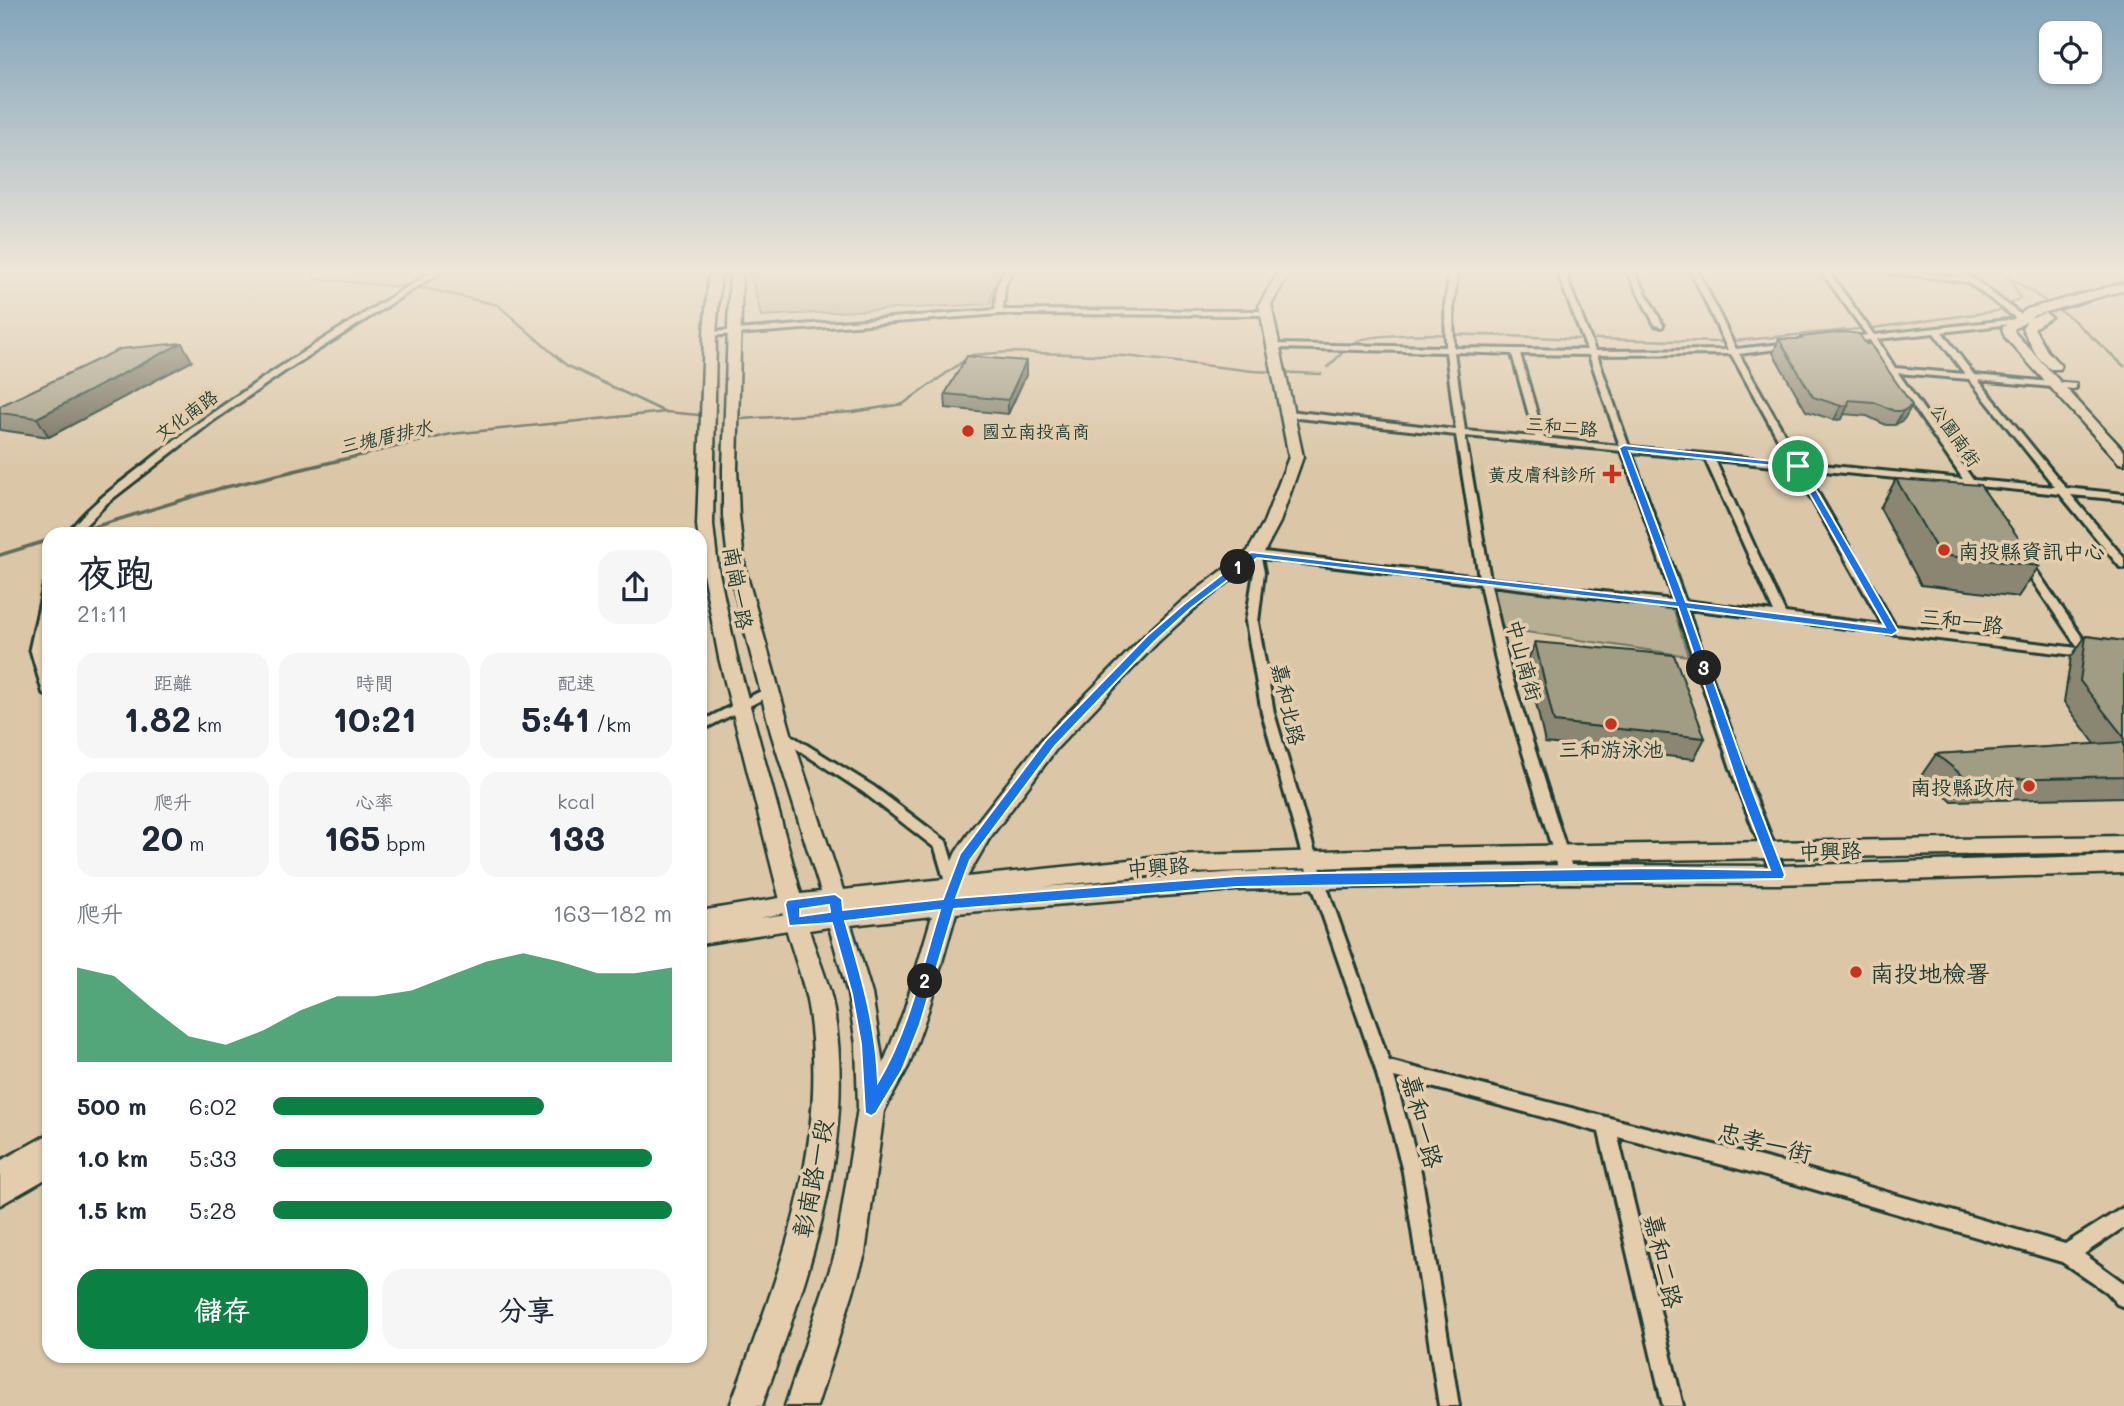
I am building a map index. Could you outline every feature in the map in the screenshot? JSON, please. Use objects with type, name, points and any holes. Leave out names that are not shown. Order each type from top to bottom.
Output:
[{"type":"main road","name":"南崗一路","points":[[705,527],[710,337]]},
{"type":"main road","name":"南崗一路","points":[[734,337],[731,516],[745,604],[781,733],[836,908]]},
{"type":"main road","name":"彰南路一段","points":[[871,1108],[896,1065],[912,1024],[950,895],[964,858],[981,832],[1050,743],[1151,639],[1187,606],[1255,554],[1272,522],[1296,457],[1272,337]]},
{"type":"main road","points":[[2011,337],[2124,460]]},
{"type":"main road","points":[[2032,337],[2042,353],[2124,442]]},
{"type":"main road","points":[[2024,352],[2042,353]]},
{"type":"main road","name":"南崗一路","points":[[707,542],[728,658],[793,913]]},
{"type":"main road","name":"中興路","points":[[707,919],[793,913],[950,895],[1223,882],[1314,869],[1563,865],[1769,851],[2124,844]]},
{"type":"main road","name":"中興路","points":[[1563,865],[1779,875],[2124,864]]},
{"type":"main road","name":"彰南路一段","points":[[800,1406],[850,1254],[871,1108],[869,1044],[860,994],[836,908]]},
{"type":"main road","name":"彰南路一段","points":[[746,1406],[793,1272],[815,1183],[826,1124],[821,1009],[793,913]]},
{"type":"main road","name":"中興路","points":[[707,933],[793,913]]},
{"type":"main road","points":[[0,1175],[42,1150]]},
{"type":"main road","points":[[0,1192],[42,1167]]},
{"type":"street","name":"文化南路","points":[[79,527],[102,503],[157,458],[247,392],[331,337]]},
{"type":"street","points":[[1274,346],[1450,337],[1515,350],[1592,353],[1732,352],[1801,344]]},
{"type":"street","name":"中山南街","points":[[1450,337],[1460,433],[1485,581],[1505,674],[1520,715],[1563,865]]},
{"type":"street","points":[[1585,337],[1779,875]]},
{"type":"street","points":[[1725,337],[1892,631]]},
{"type":"street","points":[[1837,341],[1885,337]]},
{"type":"street","points":[[1941,337],[1970,377],[2124,565]]},
{"type":"street","name":"公園南街","points":[[1872,338],[1978,492]]},
{"type":"street","points":[[1515,350],[1540,439]]},
{"type":"street","points":[[1892,370],[2073,386]]},
{"type":"street","name":"三和二路","points":[[1289,414],[2124,498]]},
{"type":"street","points":[[1709,456],[1782,618]]},
{"type":"street","name":"三和一路","points":[[1255,554],[2124,657]]},
{"type":"street","name":"嘉和北路","points":[[1255,554],[1259,572],[1252,622],[1268,713],[1314,869]]},
{"type":"street","points":[[2022,557],[2087,653]]},
{"type":"street","points":[[42,619],[36,649],[42,669]]},
{"type":"street","points":[[707,723],[769,691]]},
{"type":"street","points":[[781,733],[868,789],[942,845],[950,895]]},
{"type":"street","name":"嘉和一路","points":[[1314,869],[1383,1067],[1412,1172],[1449,1406]]},
{"type":"street","name":"忠孝一街","points":[[1383,1067],[1808,1178],[2067,1254],[2113,1285],[2124,1297]]},
{"type":"street","name":"嘉和二路","points":[[1607,1127],[1673,1406]]},
{"type":"street","points":[[2067,1254],[2124,1216]]},
{"type":"shaded area","points":[[1491,585],[1674,610],[1688,656],[1499,628]]},
{"type":"building","points":[[1801,337],[1861,337],[1866,344],[1870,344],[1912,405],[1903,411],[1894,411],[1874,402],[1849,400],[1848,405],[1841,406],[1813,397],[1779,339],[1802,339]]},
{"type":"building","points":[[182,343],[37,418],[0,413],[0,406],[120,349]]},
{"type":"building","points":[[967,356],[1026,361],[1008,400],[945,394]]},
{"type":"building","points":[[1896,479],[1980,485],[2039,566],[1940,555]]},
{"type":"building","points":[[2086,636],[2124,641],[2124,737],[2080,681]]},
{"type":"building","name":"三和游泳池","points":[[1535,642],[1674,655],[1705,738],[1554,722]]},
{"type":"building","points":[[2124,742],[2124,776],[1968,780],[1936,754]]},
{"type":"waterway","points":[[534,337],[566,365],[665,412]]},
{"type":"waterway","name":"三塊厝排水","points":[[1352,344],[1380,337]]},
{"type":"waterway","name":"三塊厝排水","points":[[1528,337],[1578,339]]},
{"type":"waterway","name":"三塊厝排水","points":[[1734,341],[1780,337]]},
{"type":"waterway","points":[[2092,337],[2124,366]]},
{"type":"waterway","name":"三塊厝排水","points":[[1595,339],[1720,342]]},
{"type":"waterway","name":"三塊厝排水","points":[[1328,367],[1345,350]]},
{"type":"waterway","name":"三塊厝排水","points":[[741,419],[853,412],[903,404],[972,355],[1010,352],[1125,356],[1253,371],[1321,374]]},
{"type":"waterway","name":"三塊厝排水","points":[[362,455],[451,434],[666,412],[699,415]]},
{"type":"waterway","name":"三塊厝排水","points":[[94,527],[218,489],[370,453]]},
{"type":"waterway","name":"三塊厝排水","points":[[0,555],[42,542]]},
{"type":"place","name":"國立南投高商","points":[[968,431]]},
{"type":"place","name":"黃皮膚科診所","points":[[1612,474]]},
{"type":"place","name":"南投縣資訊中心","points":[[1944,550]]},
{"type":"place","name":"三和游泳池","points":[[1611,724]]},
{"type":"place","name":"南投縣政府","points":[[2029,786]]},
{"type":"place","name":"南投地檢署","points":[[1856,972]]},
{"type":"route","points":[[1798,466],[1624,448],[1682,605],[1255,554],[1187,606],[1151,639],[1050,743],[964,858],[952,886],[948,904],[837,916],[794,922],[792,904],[835,899],[837,916],[860,994],[869,1044],[871,1108],[896,1065],[912,1024],[948,904],[1237,881],[1317,878],[1656,873],[1779,875],[1746,792],[1682,605],[1892,631],[1798,466]]}]
